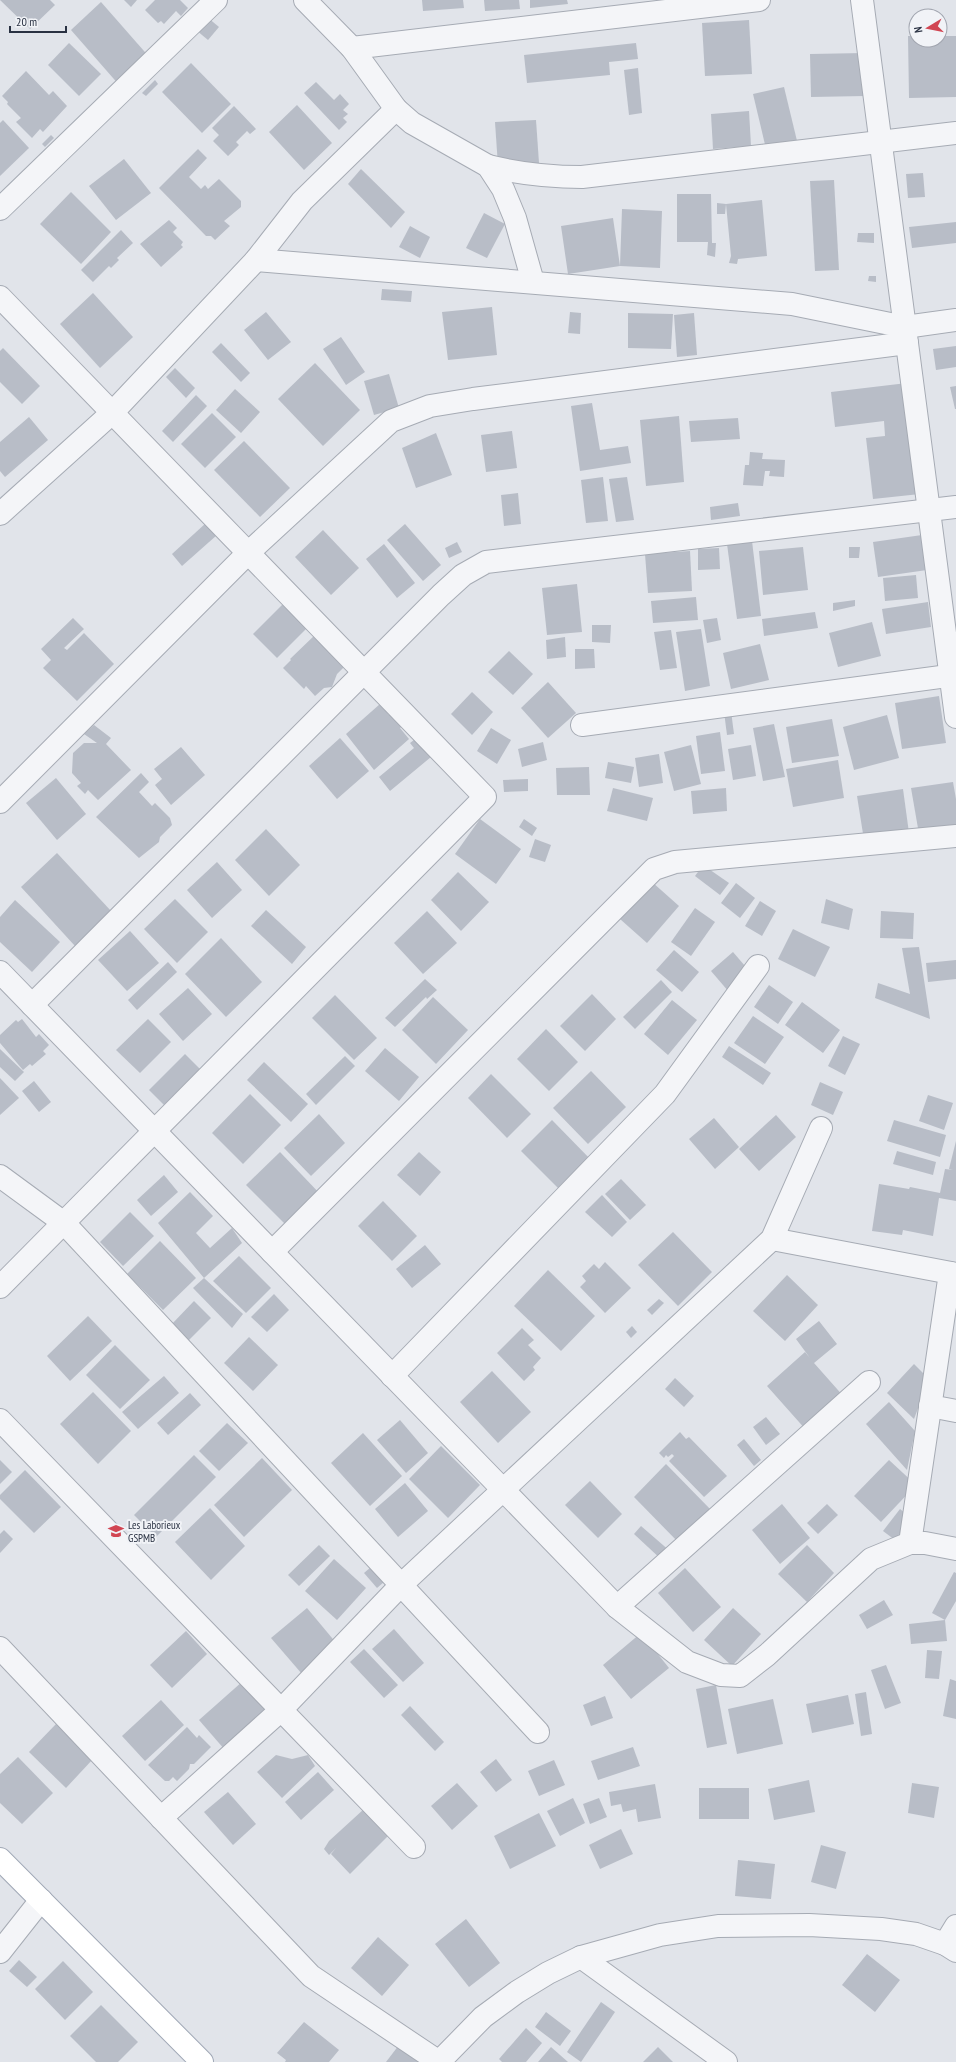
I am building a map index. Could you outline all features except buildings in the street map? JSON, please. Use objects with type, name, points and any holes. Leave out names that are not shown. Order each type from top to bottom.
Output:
[{"type":"main road","points":[[0,1859],[202,2062]]},
{"type":"street","points":[[0,209],[216,0]]},
{"type":"street","points":[[305,0],[352,48],[396,109],[412,123],[488,166],[517,174],[546,177],[582,177],[956,133]]},
{"type":"street","points":[[352,48],[760,0]]},
{"type":"street","points":[[862,0],[929,511],[953,675],[956,716]]},
{"type":"street","points":[[0,514],[112,413],[256,260],[302,201],[396,109]]},
{"type":"street","points":[[488,166],[504,189],[515,218],[533,282]]},
{"type":"street","points":[[256,260],[792,304],[906,335]]},
{"type":"street","points":[[0,297],[485,797],[0,1287]]},
{"type":"street","points":[[0,802],[248,554],[392,421],[430,406],[906,335],[956,320]]},
{"type":"street","points":[[32,1005],[364,672],[463,575],[486,562],[956,507]]},
{"type":"street","points":[[582,725],[953,675]]},
{"type":"street","points":[[272,1252],[654,869],[675,862],[956,836]]},
{"type":"street","points":[[392,1376],[665,1094],[758,966]]},
{"type":"street","points":[[0,972],[617,1607],[687,1662],[721,1675],[740,1676],[767,1656],[871,1560],[910,1543],[925,1543],[956,1549]]},
{"type":"street","points":[[161,1818],[280,1710],[401,1585],[772,1239],[821,1128]]},
{"type":"street","points":[[0,1176],[64,1223],[538,1732]]},
{"type":"street","points":[[772,1239],[953,1274],[930,1406],[910,1543]]},
{"type":"street","points":[[617,1607],[869,1382]]},
{"type":"street","points":[[930,1406],[956,1411]]},
{"type":"street","points":[[0,1420],[414,1847]]},
{"type":"street","points":[[0,1648],[310,1976],[439,2062],[489,2012],[517,1992],[581,1957],[660,1935],[718,1926],[809,1926],[881,1929],[916,1934],[950,1948],[956,1926]]},
{"type":"street","points":[[0,1952],[41,1900]]},
{"type":"street","points":[[581,1957],[726,2062]]},
{"type":"place","name":"Les Laborieux GSPMB","points":[[116,1531]]}]
